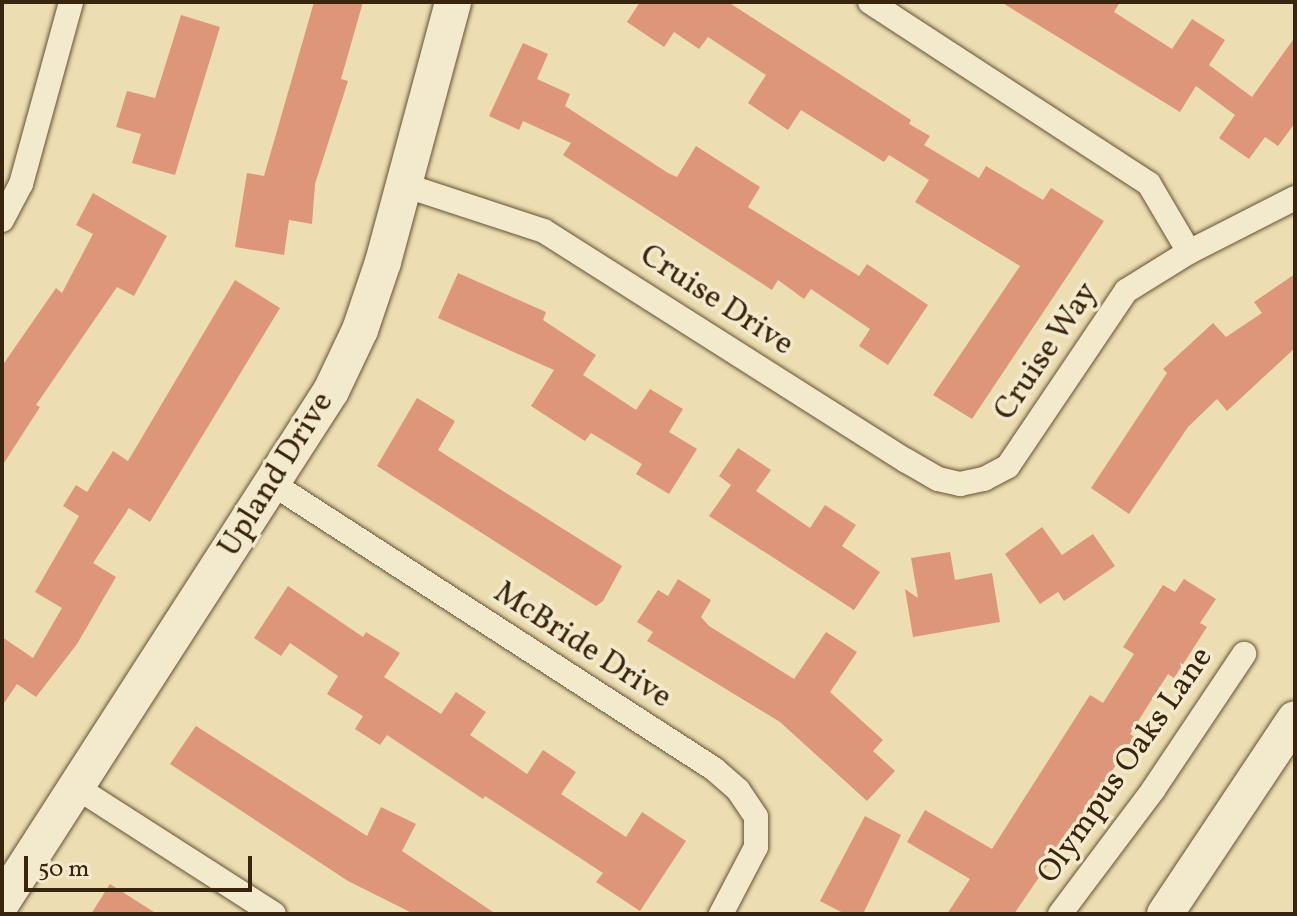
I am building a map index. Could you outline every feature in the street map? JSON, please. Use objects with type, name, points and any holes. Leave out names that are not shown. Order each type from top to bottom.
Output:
[{"type":"street","points":[[2,220],[21,184],[71,2]]},
{"type":"street","name":"Upland Drive","points":[[2,902],[331,391],[360,330],[404,185],[453,2]]},
{"type":"street","points":[[870,2],[1140,177],[1170,214],[1189,252]]},
{"type":"street","name":"Cruise Drive","points":[[404,185],[544,231],[916,467],[960,484],[984,479]]},
{"type":"street","name":"Cruise Way","points":[[984,479],[1008,466],[1126,291],[1189,252],[1295,198]]},
{"type":"street","name":"McBride Drive","points":[[273,484],[714,769],[738,790],[756,817],[756,847],[721,914]]},
{"type":"street","name":"Olympus Oaks Lane","points":[[1060,914],[1153,790],[1244,654]]},
{"type":"street","points":[[1165,914],[1295,719]]},
{"type":"street","points":[[76,787],[274,914]]},
{"type":"building","points":[[314,2],[363,2],[341,79],[348,81],[315,184],[312,224],[289,220],[284,255],[235,247],[247,173],[264,176]]},
{"type":"building","points":[[640,2],[728,2],[911,120],[909,124],[930,136],[924,145],[979,178],[986,166],[1043,200],[1051,188],[1104,221],[972,419],[933,395],[1020,266],[915,202],[929,180],[889,155],[884,162],[801,110],[788,130],[748,103],[766,75],[708,37],[699,49],[674,32],[664,47],[627,22]]},
{"type":"building","points":[[1001,2],[1120,2],[1114,12],[1172,49],[1192,19],[1225,40],[1209,65],[1252,97],[1295,37],[1295,123],[1278,146],[1265,137],[1249,159],[1219,138],[1235,115],[1196,86],[1180,112]]},
{"type":"building","points":[[181,15],[220,27],[175,175],[132,163],[141,134],[116,127],[127,91],[155,98]]},
{"type":"building","points":[[523,43],[548,54],[537,79],[570,94],[565,106],[668,173],[677,177],[696,146],[760,187],[748,207],[859,276],[867,264],[928,305],[888,365],[859,346],[870,329],[811,289],[804,299],[778,280],[772,290],[563,155],[571,143],[523,121],[519,130],[489,116]]},
{"type":"building","points":[[93,193],[167,236],[134,296],[117,287],[36,405],[40,407],[2,466],[2,366],[56,288],[62,293],[93,234],[76,225]]},
{"type":"building","points":[[458,273],[546,312],[543,320],[596,355],[583,375],[636,410],[650,389],[683,409],[669,432],[697,449],[669,494],[636,474],[642,464],[591,433],[585,441],[531,406],[554,370],[438,318]]},
{"type":"building","points":[[1295,274],[1295,348],[1227,411],[1217,399],[1188,427],[1129,514],[1091,488],[1167,373],[1163,369],[1213,323],[1226,337],[1262,313],[1254,302]]},
{"type":"building","points":[[235,280],[280,308],[150,522],[129,508],[93,563],[116,577],[77,644],[36,697],[17,684],[2,706],[2,637],[33,658],[62,608],[35,592],[79,516],[63,506],[76,485],[87,492],[113,451],[128,461]]},
{"type":"building","points":[[417,398],[455,421],[438,450],[622,566],[603,601],[596,606],[377,466]]},
{"type":"building","points":[[738,448],[771,470],[756,491],[810,528],[825,505],[856,525],[842,546],[880,572],[854,610],[709,516],[731,485],[719,476]]},
{"type":"building","points":[[1042,527],[1062,555],[1093,534],[1115,566],[1064,601],[1058,592],[1040,604],[1005,554]]},
{"type":"building","points":[[950,552],[955,580],[992,573],[1000,622],[913,637],[905,589],[918,598],[911,558]]},
{"type":"building","points":[[678,579],[711,600],[701,617],[709,626],[794,679],[826,632],[857,652],[830,692],[883,740],[873,751],[895,771],[867,801],[780,722],[647,641],[653,632],[637,622],[658,590],[668,596]]},
{"type":"building","points":[[1184,579],[1216,599],[1200,623],[1207,627],[1174,678],[1168,674],[1130,734],[1135,737],[1014,914],[947,914],[970,879],[907,842],[925,810],[992,849],[1090,695],[1103,703],[1134,654],[1123,647],[1163,585],[1175,592]]},
{"type":"building","points":[[288,586],[363,637],[366,632],[400,653],[384,677],[441,714],[456,692],[486,712],[470,735],[527,774],[543,750],[576,772],[561,794],[626,837],[642,812],[686,841],[640,911],[596,882],[603,873],[485,796],[483,799],[387,735],[380,745],[355,729],[363,716],[327,694],[338,676],[290,643],[281,656],[254,638]]},
{"type":"building","points":[[196,726],[367,836],[381,807],[416,824],[402,851],[496,914],[414,914],[348,881],[170,764]]},
{"type":"building","points":[[865,816],[901,835],[863,914],[845,914],[820,901]]},
{"type":"building","points":[[110,884],[157,914],[91,914]]}]
